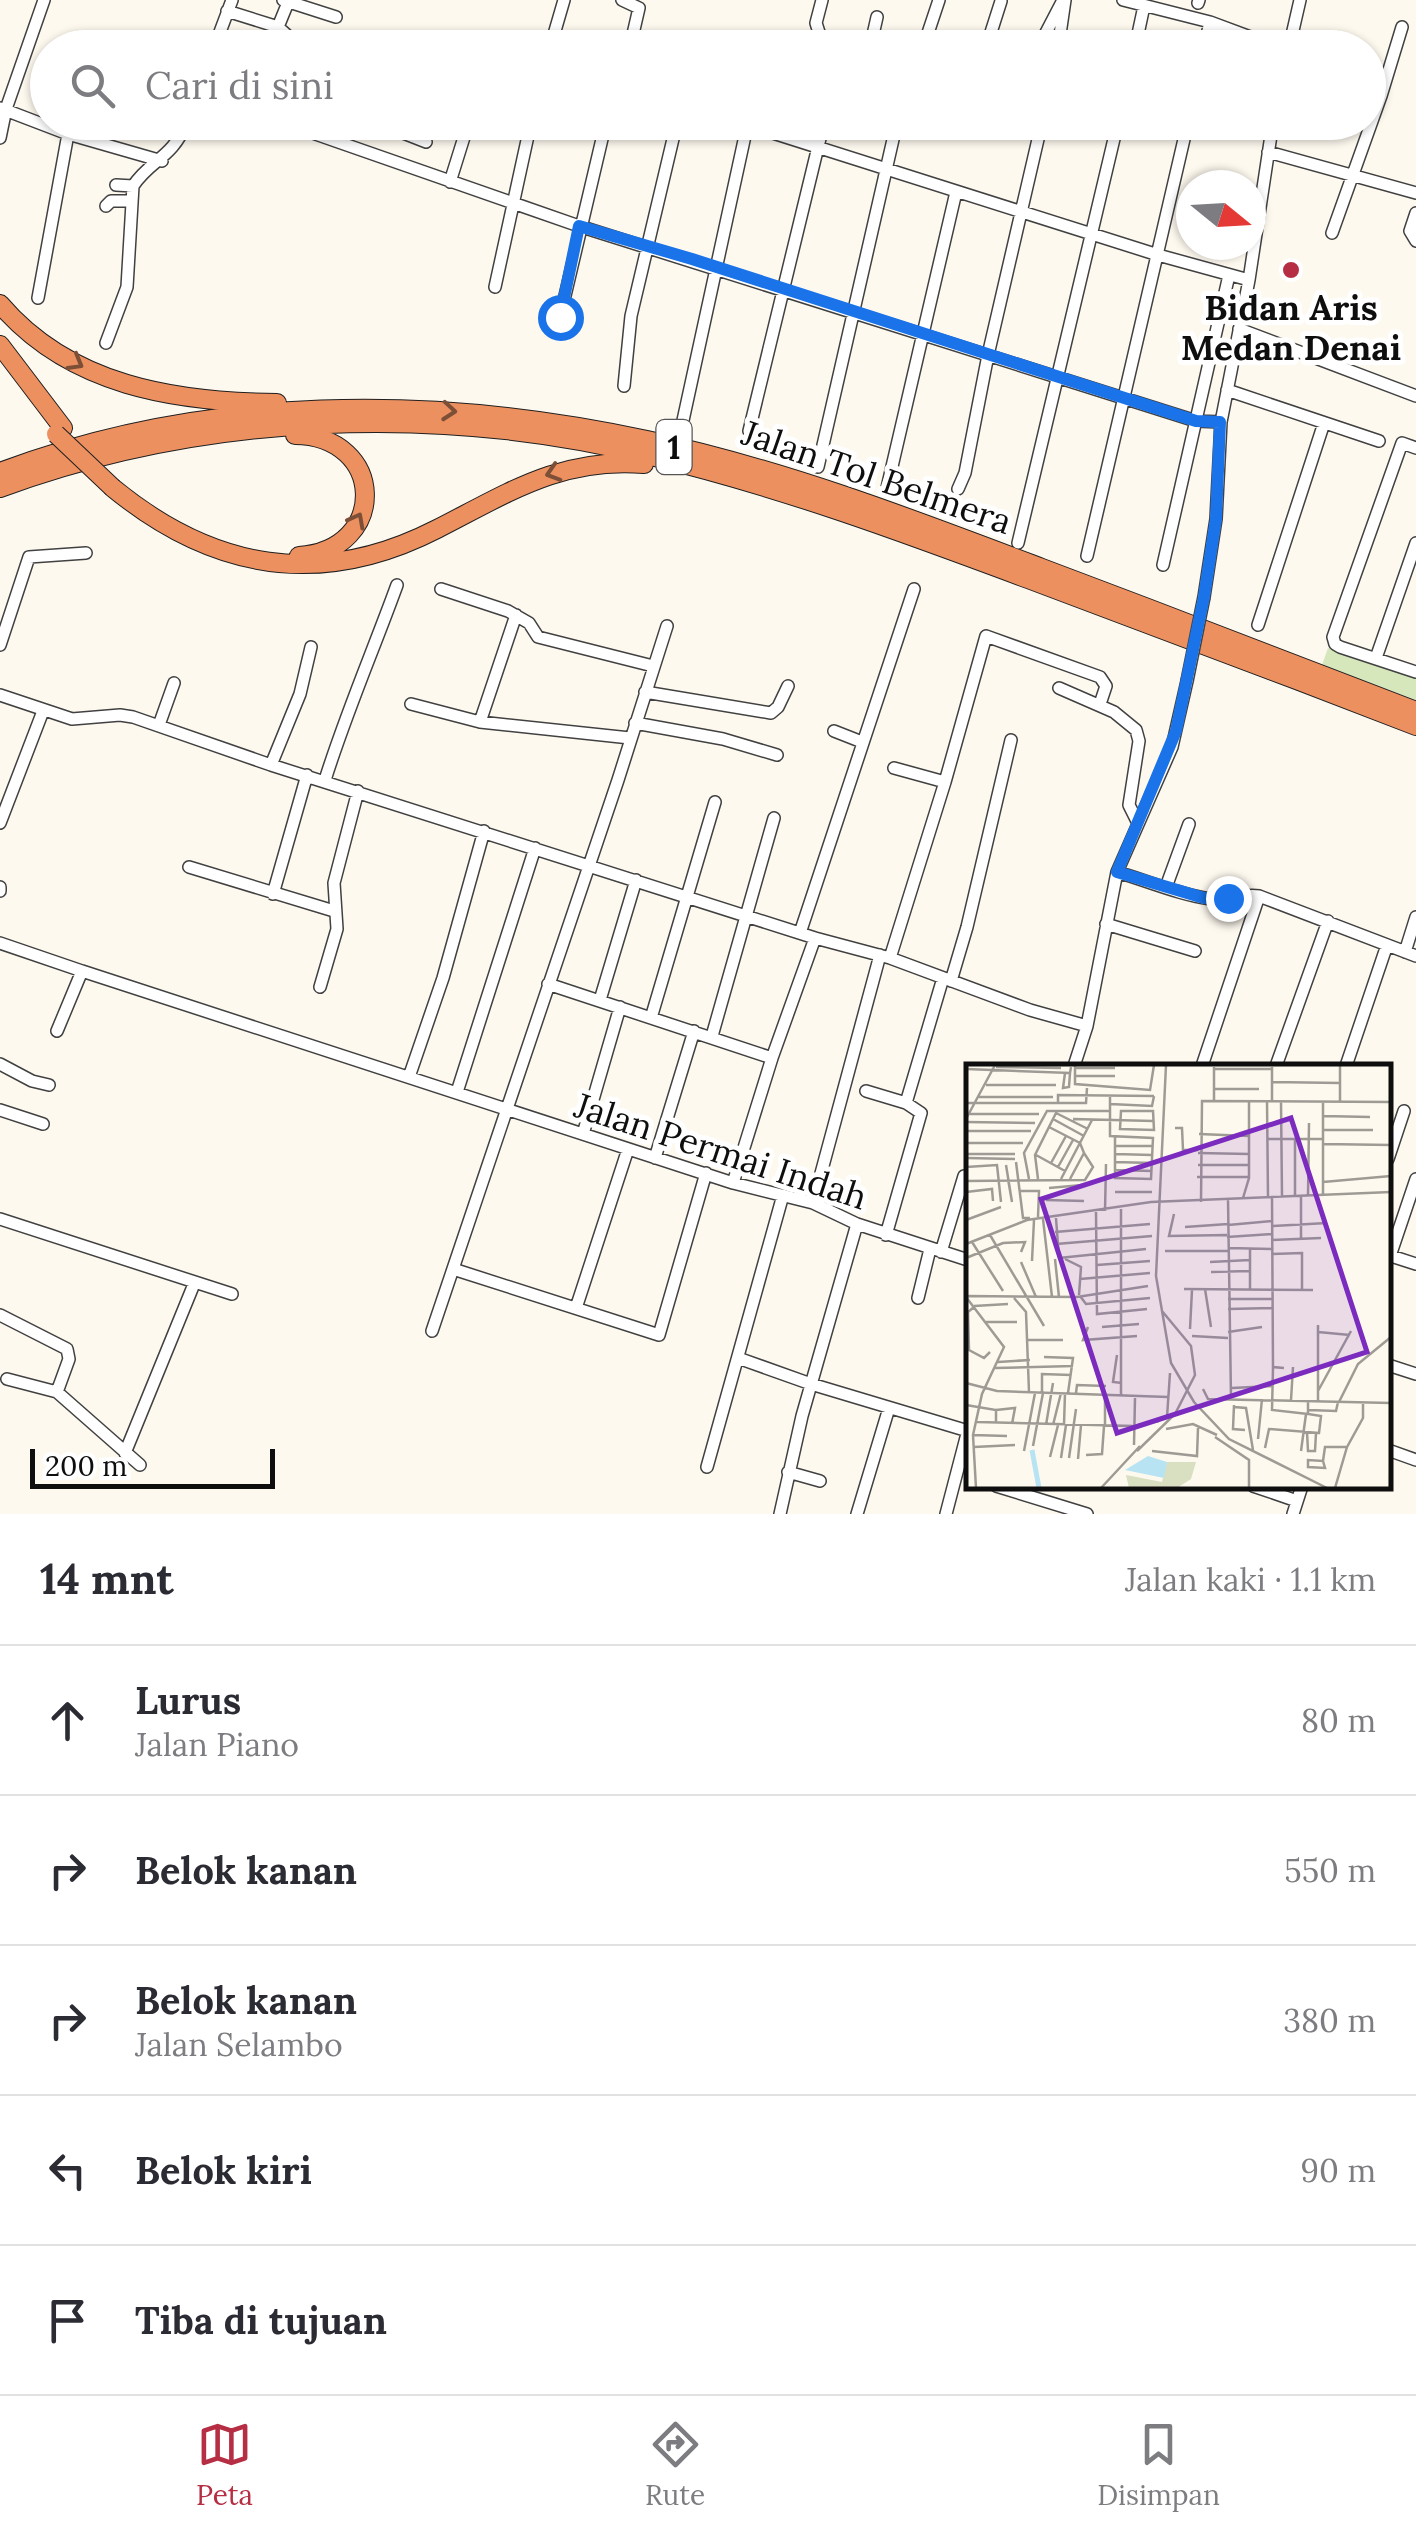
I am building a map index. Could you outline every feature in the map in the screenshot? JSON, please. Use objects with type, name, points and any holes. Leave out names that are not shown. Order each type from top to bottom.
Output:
[{"type":"highway","points":[[0,304],[23,328],[82,368],[146,391],[197,398],[392,408]]},
{"type":"highway","points":[[0,345],[59,431]]},
{"type":"highway","points":[[0,358],[59,431],[151,517],[212,549],[254,561],[308,565],[346,562],[409,543],[520,485],[575,467],[624,462],[719,474]]},
{"type":"highway","name":"Jalan Tol Belmera","points":[[0,472],[143,430],[296,410],[392,408],[485,414],[646,440],[798,480],[932,526],[1416,712]]},
{"type":"highway","name":"Jalan Tol Belmera","points":[[0,488],[100,456],[208,435],[289,426],[344,424],[481,430],[627,451],[719,474],[883,525],[1416,726]]},
{"type":"highway","points":[[116,485],[183,528],[229,546],[268,555],[307,556],[324,551],[336,546],[357,526],[366,496],[364,482],[361,470],[339,446],[302,435],[208,435]]},
{"type":"street","points":[[33,30],[44,0]]},
{"type":"street","points":[[216,0],[278,28],[287,1],[336,17]]},
{"type":"street","points":[[555,30],[564,0]]},
{"type":"street","points":[[622,0],[639,8],[633,30]]},
{"type":"street","points":[[817,30],[822,0]]},
{"type":"street","points":[[929,30],[939,0]]},
{"type":"street","points":[[1048,30],[1064,0]]},
{"type":"street","points":[[1060,30],[1064,0]]},
{"type":"street","points":[[1123,0],[1232,30]]},
{"type":"street","points":[[1293,30],[1300,0]]},
{"type":"street","points":[[992,30],[1001,1]]},
{"type":"street","points":[[221,30],[230,5]]},
{"type":"street","points":[[1139,30],[1144,6]]},
{"type":"street","points":[[875,30],[878,17]]},
{"type":"street","points":[[1208,30],[1210,22]]},
{"type":"street","points":[[1386,77],[1402,27]]},
{"type":"street","points":[[0,138],[3,108],[30,37]]},
{"type":"street","points":[[3,108],[30,119]]},
{"type":"street","points":[[38,298],[67,140]]},
{"type":"street","points":[[89,140],[162,161]]},
{"type":"street","points":[[106,342],[126,286],[133,186],[142,172],[162,161],[179,140]]},
{"type":"street","points":[[332,140],[579,226],[1196,421],[1220,422]]},
{"type":"street","points":[[421,140],[426,142]]},
{"type":"street","points":[[450,182],[463,140]]},
{"type":"street","points":[[495,286],[526,140]]},
{"type":"street","points":[[560,317],[601,140]]},
{"type":"street","points":[[624,386],[628,329],[673,140]]},
{"type":"street","points":[[682,425],[741,140]]},
{"type":"street","points":[[793,140],[1249,280]]},
{"type":"street","points":[[749,431],[819,140]]},
{"type":"street","points":[[818,467],[893,140]]},
{"type":"street","points":[[958,489],[965,473],[988,354],[1038,140]]},
{"type":"street","points":[[1018,543],[1114,140]]},
{"type":"street","points":[[1087,556],[1184,140]]},
{"type":"street","points":[[1075,1064],[1087,1026],[1117,872],[1172,747],[1187,681],[1216,519],[1220,422],[1249,280],[1270,140]]},
{"type":"street","points":[[1332,233],[1366,140]]},
{"type":"street","points":[[1268,152],[1416,193]]},
{"type":"street","points":[[116,185],[133,186]]},
{"type":"street","points":[[887,488],[956,192]]},
{"type":"street","points":[[106,206],[112,201],[130,200]]},
{"type":"street","points":[[1416,213],[1410,231],[1416,241]]},
{"type":"street","points":[[1163,565],[1229,275]]},
{"type":"street","points":[[1238,329],[1416,396]]},
{"type":"street","points":[[1226,390],[1379,441]]},
{"type":"street","points":[[1258,625],[1324,423]]},
{"type":"street","points":[[1416,448],[1402,443],[1333,637],[1340,647],[1416,672]]},
{"type":"street","points":[[1376,658],[1416,543]]},
{"type":"street","points":[[0,646],[29,557],[86,554]]},
{"type":"street","points":[[325,780],[350,702],[397,585]]},
{"type":"street","points":[[441,588],[516,615],[531,625],[536,636],[653,666]]},
{"type":"street","points":[[800,933],[914,588]]},
{"type":"street","points":[[480,722],[516,615]]},
{"type":"street","points":[[432,1330],[666,626]]},
{"type":"street","points":[[813,1203],[885,956],[945,782],[986,636],[1100,677],[1106,686],[1100,704]]},
{"type":"street","points":[[272,765],[300,694],[311,647]]},
{"type":"street","points":[[159,725],[174,682]]},
{"type":"street","points":[[646,692],[771,713],[788,686]]},
{"type":"street","points":[[1060,688],[1100,704],[1136,730],[1139,741],[1129,804],[1137,821]]},
{"type":"street","points":[[0,695],[81,720],[120,715],[159,725],[272,765],[815,938],[885,956],[1030,1010],[1087,1026]]},
{"type":"street","points":[[412,704],[480,722],[630,738]]},
{"type":"street","points":[[0,824],[43,711]]},
{"type":"street","points":[[635,723],[724,738],[777,756]]},
{"type":"street","points":[[834,731],[862,742]]},
{"type":"street","points":[[906,1103],[967,927],[1010,740]]},
{"type":"street","points":[[894,768],[945,782]]},
{"type":"street","points":[[273,894],[307,775]]},
{"type":"street","points":[[320,987],[337,929],[334,884],[358,790]]},
{"type":"street","points":[[651,1018],[715,802]]},
{"type":"street","points":[[712,1036],[774,818]]},
{"type":"street","points":[[1166,887],[1188,824]]},
{"type":"street","points":[[409,1077],[443,978],[484,831]]},
{"type":"street","points":[[457,1092],[536,848]]},
{"type":"street","points":[[189,867],[334,911]]},
{"type":"street","points":[[1117,872],[1217,900],[1243,894],[1259,896],[1410,954],[1416,918]]},
{"type":"street","points":[[600,1000],[636,880]]},
{"type":"street","points":[[1203,1064],[1259,896]]},
{"type":"street","points":[[1277,1064],[1328,921]]},
{"type":"street","points":[[1106,924],[1195,950]]},
{"type":"street","points":[[733,1183],[815,938]]},
{"type":"street","name":"Jalan Permai Indah","points":[[0,943],[733,1183],[813,1203],[886,1235],[966,1259]]},
{"type":"street","points":[[1347,1064],[1388,945]]},
{"type":"street","points":[[56,1031],[82,971]]},
{"type":"street","points":[[548,984],[772,1058]]},
{"type":"street","points":[[583,1134],[620,1008]]},
{"type":"street","points":[[655,1158],[694,1031]]},
{"type":"street","points":[[0,1064],[49,1086]]},
{"type":"street","points":[[866,1091],[918,1108],[920,1118],[886,1235]]},
{"type":"street","points":[[0,1110],[43,1124]]},
{"type":"street","points":[[1391,1150],[1404,1111]]},
{"type":"street","points":[[576,1308],[628,1149]]},
{"type":"street","points":[[453,1269],[655,1335],[662,1332],[706,1173]]},
{"type":"street","points":[[918,1298],[964,1176]]},
{"type":"street","points":[[1391,1249],[1416,1179]]},
{"type":"street","points":[[707,1467],[783,1194]]},
{"type":"street","points":[[0,1219],[232,1294]]},
{"type":"street","points":[[780,1514],[811,1384],[857,1224]]},
{"type":"street","points":[[1391,1256],[1416,1264]]},
{"type":"street","points":[[125,1453],[194,1284]]},
{"type":"street","points":[[0,1315],[68,1349],[70,1359],[57,1392]]},
{"type":"street","points":[[738,1358],[966,1430]]},
{"type":"street","points":[[1391,1367],[1416,1374]]},
{"type":"street","points":[[6,1380],[57,1392],[140,1465]]},
{"type":"street","points":[[857,1514],[889,1408]]},
{"type":"street","points":[[946,1514],[963,1475],[966,1449]]},
{"type":"street","points":[[1391,1451],[1416,1460]]},
{"type":"street","points":[[788,1472],[820,1481]]},
{"type":"street","points":[[1006,1489],[1087,1514]]},
{"type":"street","points":[[1260,1489],[1295,1508]]},
{"type":"green space","points":[[1328,648],[1416,677],[1416,700],[1322,665]]},
{"type":"place","name":"Bidan Aris Medan Denai","points":[[1291,270]]},
{"type":"route","points":[[560,317],[579,226],[1196,421],[1220,422],[1216,519],[1176,731],[1117,872],[1204,898],[1228,898]]}]
